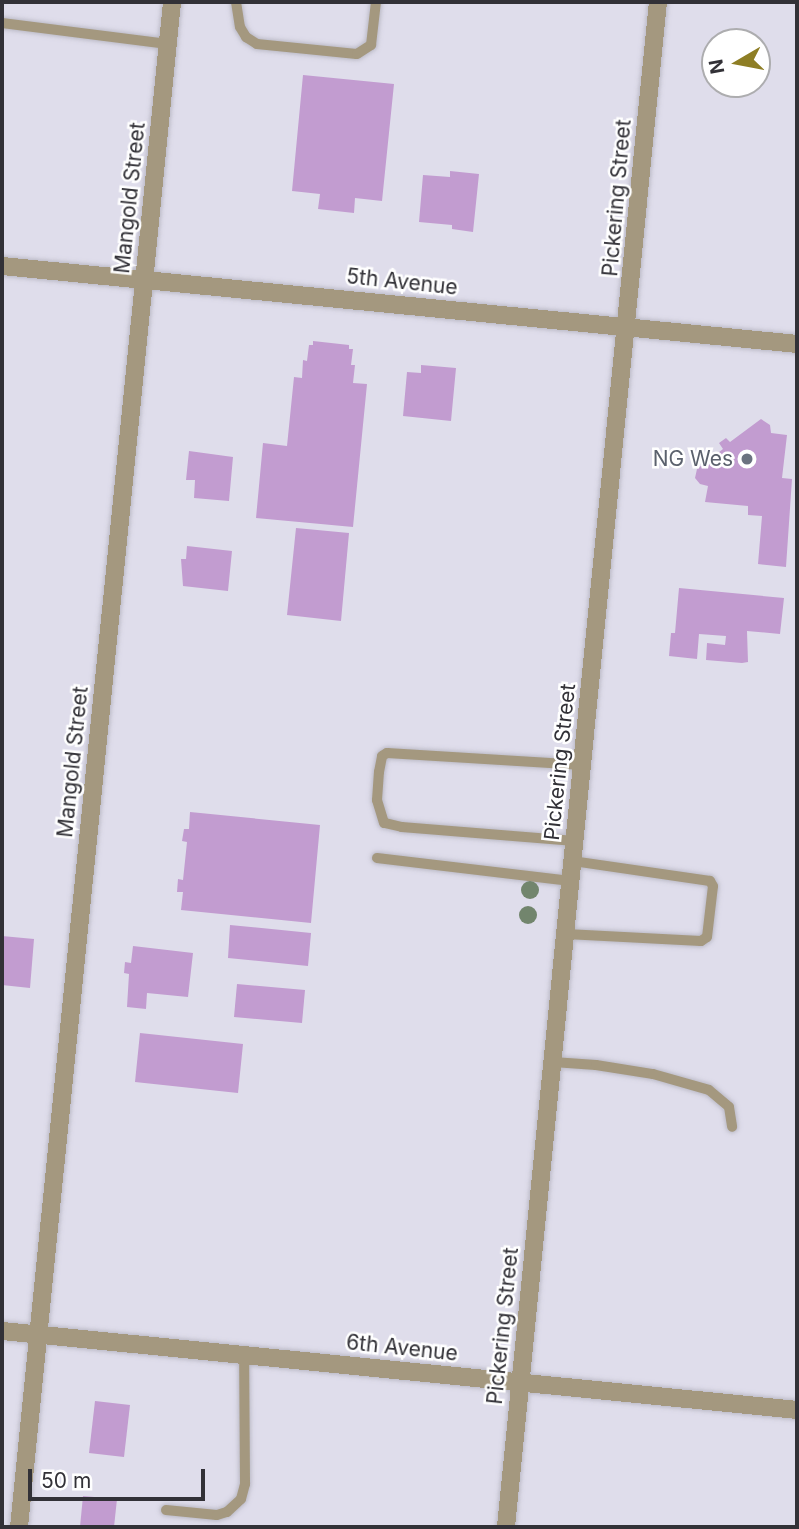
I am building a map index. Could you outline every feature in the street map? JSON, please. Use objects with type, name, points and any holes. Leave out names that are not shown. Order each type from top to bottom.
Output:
[{"type":"street","name":"Mangold Street","points":[[19,1527],[172,2]]},
{"type":"street","name":"Pickering Street","points":[[506,1527],[658,2]]},
{"type":"street","name":"5th Avenue","points":[[2,266],[797,344]]},
{"type":"street","name":"6th Avenue","points":[[2,1331],[797,1410]]},
{"type":"lane","points":[[236,2],[237,17],[246,37],[257,44],[362,54],[371,45],[376,2]]},
{"type":"lane","points":[[2,23],[168,44]]},
{"type":"lane","points":[[575,842],[402,827],[384,823],[377,800],[379,772],[382,757],[387,753],[583,765]]},
{"type":"lane","points":[[377,858],[571,881]]},
{"type":"lane","points":[[566,934],[701,941],[707,937],[713,886],[710,881],[573,861]]},
{"type":"lane","points":[[553,1062],[596,1065],[653,1074],[709,1090],[729,1107],[732,1127]]},
{"type":"lane","points":[[166,1510],[217,1516],[227,1512],[240,1499],[245,1484],[244,1356]]},
{"type":"building","points":[[303,75],[394,84],[382,201],[355,198],[354,213],[318,209],[320,194],[292,191]]},
{"type":"building","points":[[450,171],[479,174],[473,232],[452,229],[452,225],[419,222],[423,175],[450,177]]},
{"type":"building","points":[[313,341],[349,345],[349,349],[353,349],[351,365],[355,365],[353,383],[367,384],[353,527],[256,518],[263,443],[287,446],[294,377],[302,378],[303,360],[307,361],[309,345],[313,345]]},
{"type":"building","points":[[421,365],[456,368],[451,421],[403,416],[407,372],[421,373]]},
{"type":"building","name":"NG Wes","points":[[761,419],[770,425],[771,433],[787,435],[782,478],[792,479],[786,567],[758,564],[762,516],[748,515],[748,506],[705,502],[708,486],[700,484],[695,478],[697,469],[723,449],[719,443],[726,438],[730,442]]},
{"type":"building","points":[[189,451],[233,457],[229,501],[194,498],[195,480],[186,480]]},
{"type":"building","points":[[296,528],[349,533],[341,621],[287,615]]},
{"type":"building","points":[[187,546],[232,551],[228,591],[183,586],[181,559],[186,559]]},
{"type":"building","points":[[679,588],[784,598],[780,634],[747,631],[748,662],[706,660],[707,643],[725,645],[726,636],[699,634],[697,659],[669,656],[671,633],[675,633]]},
{"type":"building","points":[[190,812],[320,825],[311,923],[181,910],[183,892],[177,892],[178,879],[183,880],[187,842],[182,841],[184,829],[189,829]]},
{"type":"building","points":[[230,925],[311,933],[308,966],[228,958]]},
{"type":"building","points":[[2,936],[34,939],[30,988],[2,985]]},
{"type":"building","points":[[133,946],[193,953],[188,997],[147,993],[146,1009],[127,1007],[129,974],[124,973],[125,962],[131,963]]},
{"type":"building","points":[[237,984],[305,990],[302,1023],[234,1017]]},
{"type":"building","points":[[140,1033],[243,1044],[238,1093],[135,1082]]},
{"type":"building","points":[[95,1401],[130,1405],[124,1457],[89,1453]]},
{"type":"building","points":[[83,1496],[117,1499],[114,1527],[80,1527]]},
{"type":"place","name":"NG Wes","points":[[747,459]]}]
